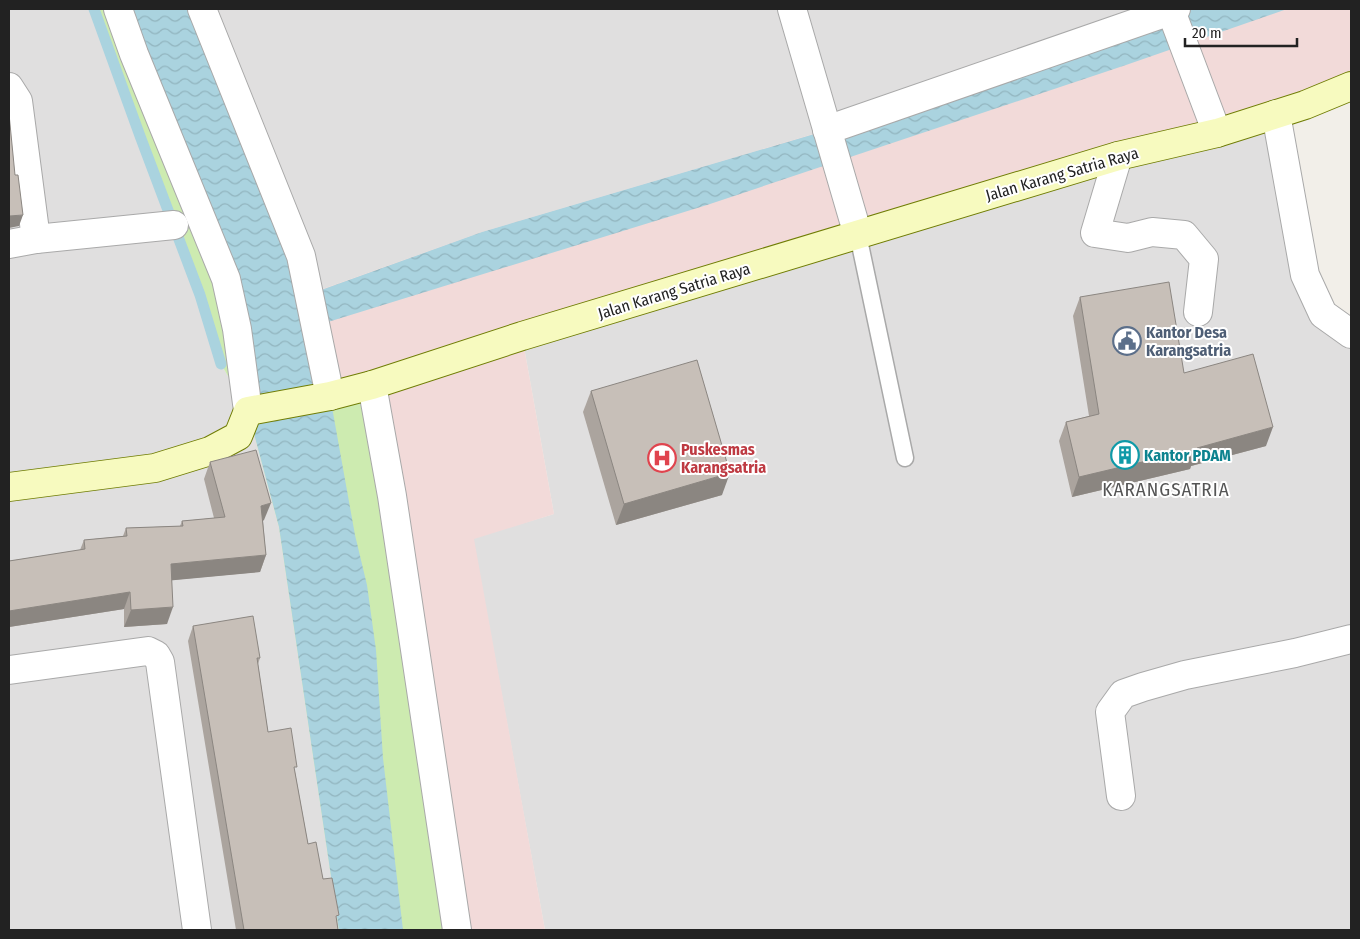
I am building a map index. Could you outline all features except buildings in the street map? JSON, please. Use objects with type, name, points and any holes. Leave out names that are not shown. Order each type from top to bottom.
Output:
[{"type":"street","points":[[9,487],[155,468],[210,451],[238,436],[248,410],[237,329],[226,279],[134,54],[118,9]]},
{"type":"street","points":[[202,9],[301,256],[330,396]]},
{"type":"street","points":[[792,9],[858,235]]},
{"type":"street","points":[[827,130],[1174,10],[1217,133]]},
{"type":"street","name":"Jalan Karang Satria Raya","points":[[248,410],[330,396],[372,385],[522,336],[1118,156],[1217,133],[1305,105],[1351,86]]},
{"type":"street","points":[[9,87],[18,101],[36,238]]},
{"type":"street","points":[[1276,114],[1305,275],[1323,314],[1351,334]]},
{"type":"street","points":[[1118,156],[1095,233],[1128,238],[1152,232],[1184,234],[1204,259],[1198,312]]},
{"type":"street","points":[[9,244],[36,238],[174,224]]},
{"type":"street","points":[[372,385],[392,496],[457,930]]},
{"type":"street","points":[[1121,796],[1110,712],[1123,694],[1185,675],[1295,653],[1351,639]]},
{"type":"street","points":[[9,670],[148,651],[156,655],[160,662],[197,930]]},
{"type":"lane","points":[[858,235],[905,458]]},
{"type":"shaded area","points":[[9,9],[95,9],[200,295],[221,364],[248,411],[279,527],[339,930],[9,930]]},
{"type":"shaded area","points":[[202,9],[1176,9],[827,130],[482,232],[309,294]]},
{"type":"shaded area","points":[[1176,9],[1351,9],[1351,86],[522,336],[554,514],[474,539],[545,930],[459,930],[330,396],[309,294],[482,232],[827,130]]},
{"type":"shaded area","points":[[1276,114],[1305,275],[1351,334],[1351,930],[545,930],[473,538],[554,514],[522,336]]},
{"type":"green space","points":[[94,9],[118,9],[226,279],[248,410],[372,385],[457,930],[339,930],[279,527],[248,411],[221,364],[200,295]]},
{"type":"water","points":[[118,9],[202,9],[310,294],[482,232],[838,127],[1176,9],[1287,9],[1126,65],[707,205],[315,326],[330,396],[355,535],[367,585],[376,650],[383,758],[403,930],[339,930],[279,527],[248,411],[237,329]]},
{"type":"waterway","points":[[94,9],[200,295],[221,364]]},
{"type":"place","name":"Kantor Desa Karangsatria","points":[[1127,341]]},
{"type":"place","name":"Kantor PDAM","points":[[1125,455]]},
{"type":"place","name":"Puskesmas Karangsatria","points":[[662,458]]},
{"type":"district","name":"KARANGSATRIA","points":[[1166,489]]}]
